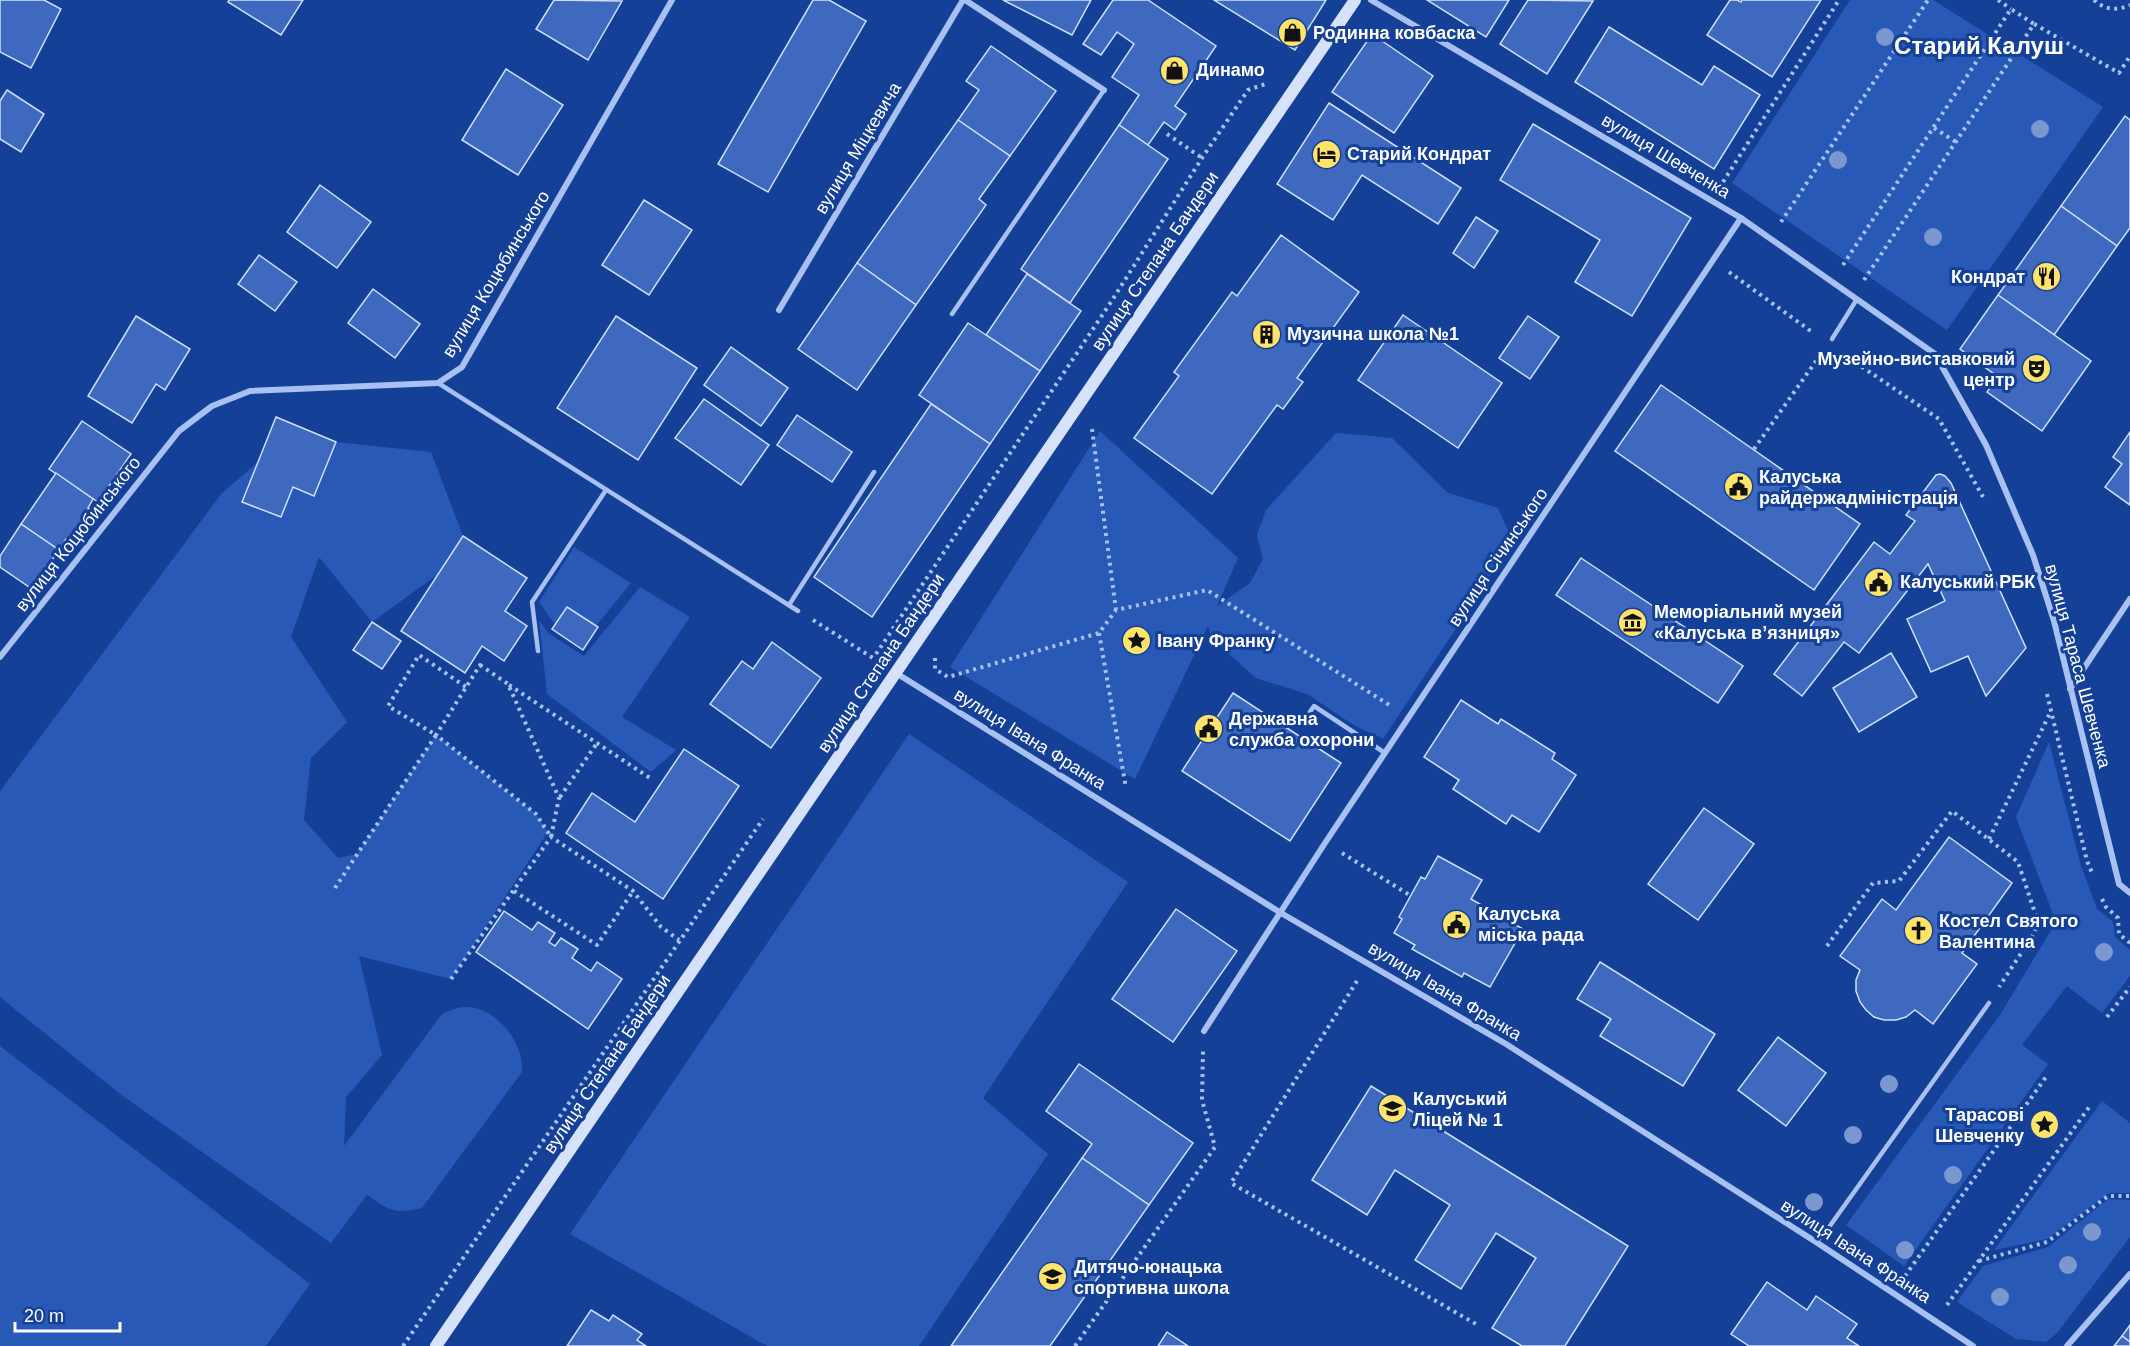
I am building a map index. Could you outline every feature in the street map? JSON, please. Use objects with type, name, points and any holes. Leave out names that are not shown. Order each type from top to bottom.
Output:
[{"type":"main road","name":"вулиця Степана Бандери","points":[[436,1346],[1355,0]]},
{"type":"street","name":"вулиця Коцюбинського","points":[[0,657],[179,431],[212,406],[250,391],[438,383],[462,367],[672,0]]},
{"type":"street","points":[[964,0],[1104,90]]},
{"type":"street","name":"вулиця Міцкевича","points":[[779,310],[964,0]]},
{"type":"street","name":"вулиця Шевченка","points":[[1371,0],[1741,218],[1935,354]]},
{"type":"street","name":"вулиця Січинського","points":[[1204,1031],[1385,753],[1741,218]]},
{"type":"street","name":"вулиця Тараса Шевченка","points":[[1935,354],[1986,445],[2033,555],[2054,621],[2119,884],[2130,893]]},
{"type":"street","points":[[2070,689],[2130,599]]},
{"type":"street","name":"вулиця Івана Франка","points":[[896,673],[1281,913],[1506,1044],[1816,1242],[1973,1346]]},
{"type":"street","points":[[2067,1346],[2130,1274]]},
{"type":"lane","points":[[952,314],[1104,90]]},
{"type":"lane","points":[[1830,341],[1857,299]]},
{"type":"lane","points":[[438,383],[798,610]]},
{"type":"lane","points":[[789,605],[874,472]]},
{"type":"lane","points":[[538,651],[532,602],[606,489]]},
{"type":"lane","points":[[1302,724],[1314,706],[1385,753]]},
{"type":"lane","points":[[1816,1242],[1827,1230],[1989,1003]]},
{"type":"path","points":[[1721,185],[1839,0]]},
{"type":"path","points":[[1778,225],[1928,0]]},
{"type":"path","points":[[1998,0],[2034,24],[2119,73],[2130,56]]},
{"type":"path","points":[[2094,0],[2102,7],[2121,9],[2130,5]]},
{"type":"path","points":[[1841,269],[2011,9]]},
{"type":"path","points":[[1862,283],[2034,24]]},
{"type":"path","points":[[867,668],[1111,302],[1248,90],[1274,80]]},
{"type":"path","points":[[1934,128],[1956,142]]},
{"type":"path","points":[[1167,134],[1202,158]]},
{"type":"path","points":[[1729,272],[1940,418],[1985,501]]},
{"type":"path","points":[[1754,450],[1830,341]]},
{"type":"path","points":[[1085,435],[1092,425],[1116,610]]},
{"type":"path","points":[[941,649],[935,659],[935,669],[948,677],[1099,633],[1116,610],[1207,590],[1395,708]]},
{"type":"path","points":[[798,610],[873,658]]},
{"type":"path","points":[[1099,633],[1126,788]]},
{"type":"path","points":[[466,687],[420,655],[388,706],[436,735],[536,814],[551,837],[633,891],[661,927],[679,940]]},
{"type":"path","points":[[335,888],[480,665],[651,778]]},
{"type":"path","points":[[508,684],[559,798]]},
{"type":"path","points":[[2047,692],[2087,861],[2094,880]]},
{"type":"path","points":[[1989,839],[2051,712]]},
{"type":"path","points":[[451,979],[551,837],[559,798],[597,743]]},
{"type":"path","points":[[1827,946],[1873,883],[1899,881],[1952,812],[2018,862],[2038,922],[2033,935],[1989,1003]]},
{"type":"path","points":[[403,1346],[765,816]]},
{"type":"path","points":[[1341,852],[1411,896]]},
{"type":"path","points":[[2098,889],[2106,908],[2118,918],[2119,934],[2130,943]]},
{"type":"path","points":[[514,891],[597,945],[633,891]]},
{"type":"path","points":[[1358,981],[1231,1183],[1476,1324]]},
{"type":"path","points":[[2107,1017],[2130,987]]},
{"type":"path","points":[[1075,1346],[1215,1148],[1202,1100],[1204,1031]]},
{"type":"path","points":[[1903,1279],[2048,1074]]},
{"type":"path","points":[[1946,1306],[2090,1106]]},
{"type":"path","points":[[1979,1261],[2047,1242],[2108,1196],[2130,1196]]},
{"type":"shaded area","points":[[1850,0],[1933,0],[2103,107],[1947,330],[1732,183]]},
{"type":"shaded area","points":[[1100,431],[1238,558],[1217,606],[1250,583],[1263,559],[1257,535],[1266,510],[1336,433],[1392,438],[1448,493],[1498,508],[1511,537],[1486,583],[1383,739],[1355,726],[1307,694],[1256,678],[1212,639],[1208,626],[1135,779],[950,667]]},
{"type":"shaded area","points":[[336,442],[431,452],[463,536],[437,575],[372,622],[319,557],[291,637],[347,722],[311,758],[304,820],[338,858],[357,854],[436,735],[536,814],[548,832],[451,979],[359,956],[382,1055],[346,1097],[344,1146],[442,1014],[450,1010],[462,1007],[474,1008],[493,1016],[514,1040],[522,1061],[522,1072],[422,1208],[405,1211],[393,1210],[367,1195],[331,1243],[120,1094],[0,997],[0,791],[222,493],[258,462],[293,487],[314,495]]},
{"type":"shaded area","points":[[574,547],[631,583],[582,643],[556,626],[539,602]]},
{"type":"shaded area","points":[[640,587],[690,617],[622,717],[676,750],[651,772],[547,694],[539,620],[548,633],[584,656]]},
{"type":"shaded area","points":[[909,734],[1128,882],[983,1098],[1048,1154],[919,1346],[767,1346],[570,1234]]},
{"type":"shaded area","points":[[2049,742],[2081,866],[2097,909],[2113,922],[2115,937],[2130,950],[2130,976],[2102,1013],[2067,986],[2022,1045],[2048,1064],[1904,1266],[1846,1225],[2000,1015],[2056,922],[2016,817]]},
{"type":"shaded area","points":[[0,1046],[310,1284],[266,1346],[0,1346]]},
{"type":"shaded area","points":[[2102,1101],[2130,1123],[2130,1193],[2109,1193],[2047,1239],[1994,1250]]},
{"type":"shaded area","points":[[2108,1199],[2130,1200],[2130,1237],[2057,1333],[2046,1342],[2016,1339],[1957,1302],[1983,1266],[2048,1247]]},
{"type":"building","points":[[0,0],[44,0],[61,9],[31,68],[0,52]]},
{"type":"building","points":[[229,0],[303,0],[281,35],[228,2]]},
{"type":"building","points":[[554,0],[622,1],[588,60],[536,29]]},
{"type":"building","points":[[813,0],[829,0],[866,21],[768,192],[718,164]]},
{"type":"building","points":[[1003,0],[1091,0],[1072,35]]},
{"type":"building","points":[[1113,0],[1148,0],[1216,46],[1175,106],[1186,114],[1175,130],[1164,122],[1148,145],[1119,125],[1139,95],[1112,77],[1134,44],[1117,32],[1101,55],[1083,44]]},
{"type":"building","points":[[1214,0],[1326,0],[1295,50]]},
{"type":"building","points":[[1427,0],[1509,0],[1486,37]]},
{"type":"building","points":[[1528,0],[1593,1],[1547,74],[1500,44]]},
{"type":"building","points":[[1730,0],[1741,2],[1742,0],[1821,0],[1772,77],[1707,35]]},
{"type":"building","points":[[1609,27],[1702,85],[1714,66],[1760,95],[1714,169],[1575,82]]},
{"type":"building","points":[[1372,34],[1433,76],[1394,133],[1332,92]]},
{"type":"building","points":[[991,46],[1056,91],[1010,156],[958,120],[979,90],[966,81]]},
{"type":"building","points":[[506,69],[563,105],[518,175],[462,140]]},
{"type":"building","points":[[7,90],[44,114],[21,152],[0,139],[0,101]]},
{"type":"building","points":[[1329,103],[1461,188],[1438,224],[1362,175],[1333,220],[1277,184]]},
{"type":"building","points":[[2125,116],[2130,120],[2130,228],[2117,246],[2061,206]]},
{"type":"building","points":[[958,120],[1010,156],[979,199],[986,205],[916,305],[857,263]]},
{"type":"building","points":[[1533,124],[1691,218],[1632,316],[1575,282],[1600,240],[1500,180]]},
{"type":"building","points":[[1119,125],[1168,159],[1070,303],[1021,269]]},
{"type":"building","points":[[320,185],[371,222],[337,268],[287,232]]},
{"type":"building","points":[[644,200],[692,230],[649,295],[602,265]]},
{"type":"building","points":[[2061,206],[2117,246],[2054,335],[1998,295]]},
{"type":"building","points":[[1476,217],[1498,231],[1474,268],[1453,253]]},
{"type":"building","name":"Музична школа №1","points":[[1281,235],[1359,292],[1297,378],[1303,382],[1283,409],[1277,405],[1212,494],[1134,438],[1179,376],[1174,372],[1232,292],[1237,296]]},
{"type":"building","points":[[259,255],[297,282],[275,311],[238,284]]},
{"type":"building","points":[[857,263],[916,305],[857,390],[798,349]]},
{"type":"building","points":[[1027,274],[1081,311],[1040,371],[986,335]]},
{"type":"building","points":[[373,289],[420,324],[395,358],[348,323]]},
{"type":"building","name":"Музейно-виставковий центр","points":[[1998,295],[2091,361],[2042,431],[1987,392],[1998,377],[1960,349]]},
{"type":"building","points":[[1403,315],[1502,383],[1458,448],[1358,380]]},
{"type":"building","points":[[136,316],[190,349],[165,390],[156,384],[132,423],[88,396]]},
{"type":"building","points":[[616,316],[697,368],[638,460],[557,408]]},
{"type":"building","points":[[1528,316],[1559,337],[1530,379],[1499,358]]},
{"type":"building","points":[[968,323],[1040,371],[990,444],[919,395]]},
{"type":"building","points":[[731,347],[788,388],[761,426],[704,385]]},
{"type":"building","name":"Калуська райдержадміністрація","points":[[1661,385],[1860,524],[1814,590],[1615,451]]},
{"type":"building","points":[[704,399],[769,445],[741,485],[675,438]]},
{"type":"building","points":[[931,404],[990,444],[872,617],[814,577]]},
{"type":"building","points":[[797,415],[852,452],[832,482],[777,445]]},
{"type":"building","points":[[276,417],[336,442],[314,496],[293,487],[281,517],[242,502]]},
{"type":"building","points":[[82,421],[131,454],[98,502],[49,469]]},
{"type":"building","points":[[2130,432],[2130,505],[2105,487],[2122,464],[2113,457]]},
{"type":"building","points":[[56,473],[93,499],[88,508],[97,514],[76,546],[66,539],[59,550],[21,524]]},
{"type":"building","name":"Калуський РБК","points":[[1940,474],[1951,483],[2026,648],[1986,696],[1968,656],[1931,672],[1907,619],[1945,601],[1928,564],[1859,653],[1844,642],[1802,696],[1774,674],[1874,542],[1890,554],[1915,521],[1906,515],[1936,475]]},
{"type":"building","points":[[21,524],[59,550],[32,589],[0,567],[0,556]]},
{"type":"building","points":[[463,536],[527,578],[505,611],[527,626],[504,661],[482,646],[465,673],[401,631]]},
{"type":"building","points":[[1581,558],[1743,666],[1718,703],[1556,595]]},
{"type":"building","points":[[567,607],[598,627],[583,650],[552,629]]},
{"type":"building","points":[[372,622],[401,641],[382,669],[353,650]]},
{"type":"building","points":[[772,642],[821,678],[771,748],[710,704],[742,661],[753,669]]},
{"type":"building","points":[[1891,653],[1917,697],[1859,732],[1833,688]]},
{"type":"building","points":[[1233,693],[1341,763],[1290,841],[1182,771]]},
{"type":"building","points":[[1461,700],[1498,724],[1501,719],[1555,753],[1552,759],[1576,775],[1539,832],[1512,815],[1506,824],[1453,789],[1459,780],[1424,757]]},
{"type":"building","points":[[684,749],[739,786],[663,899],[566,833],[592,793],[635,822]]},
{"type":"building","points":[[1704,808],[1754,844],[1698,920],[1648,884]]},
{"type":"building","name":"Костел Святого Валентина","points":[[1949,837],[2012,883],[1962,953],[1977,964],[1933,1024],[1915,1010],[1906,1017],[1896,1020],[1874,1017],[1860,1002],[1856,991],[1856,980],[1860,970],[1840,956],[1882,899],[1896,910]]},
{"type":"building","name":"Калуська міська рада","points":[[1438,856],[1482,880],[1471,899],[1523,929],[1490,987],[1464,973],[1462,977],[1412,949],[1415,945],[1394,933],[1402,919],[1399,917],[1421,877],[1425,879]]},
{"type":"building","points":[[1176,909],[1237,951],[1173,1042],[1112,999]]},
{"type":"building","points":[[504,911],[532,930],[538,922],[555,933],[549,942],[555,946],[561,938],[578,949],[572,958],[591,971],[597,962],[622,979],[588,1029],[476,952]]},
{"type":"building","points":[[1600,962],[1715,1034],[1683,1086],[1600,1036],[1611,1019],[1577,999]]},
{"type":"building","points":[[1778,1037],[1826,1073],[1786,1126],[1738,1090]]},
{"type":"building","points":[[1079,1064],[1193,1143],[1149,1205],[1082,1158],[1092,1144],[1046,1111]]},
{"type":"building","points":[[1371,1086],[1628,1246],[1565,1346],[1522,1346],[1492,1328],[1536,1258],[1496,1233],[1461,1289],[1415,1260],[1450,1205],[1395,1170],[1367,1215],[1312,1180]]},
{"type":"building","name":"Дитячо-юнацька спортивна школа","points":[[1082,1158],[1149,1205],[1050,1346],[951,1346]]},
{"type":"building","points":[[1767,1282],[1807,1310],[1816,1296],[1857,1324],[1847,1338],[1859,1346],[1749,1346],[1731,1334]]},
{"type":"building","points":[[591,1310],[609,1321],[613,1315],[642,1334],[637,1340],[646,1346],[567,1346]]},
{"type":"building","points":[[2130,1325],[2130,1342],[2122,1336]]},
{"type":"building","points":[[1167,1332],[1188,1346],[1158,1346]]},
{"type":"building","points":[[2122,1336],[2130,1342],[2130,1346],[2114,1346]]},
{"type":"place","name":"Родинна ковбаска","points":[[1292,33]]},
{"type":"place","name":"Динамо","points":[[1175,70]]},
{"type":"place","name":"Старий Кондрат","points":[[1326,154]]},
{"type":"place","name":"Кондрат","points":[[2046,277]]},
{"type":"place","name":"Музична школа №1","points":[[1266,334]]},
{"type":"place","name":"Музейно-виставковий центр","points":[[2036,369]]},
{"type":"place","name":"Калуська райдержадміністрація","points":[[1738,487]]},
{"type":"place","name":"Калуський РБК","points":[[1879,582]]},
{"type":"place","name":"Меморіальний музей «Калуська в’язниця»","points":[[1633,622]]},
{"type":"place","name":"Івану Франку","points":[[1136,641]]},
{"type":"place","name":"Державна служба охорони","points":[[1208,729]]},
{"type":"place","name":"Калуська міська рада","points":[[1457,924]]},
{"type":"place","name":"Костел Святого Валентина","points":[[1918,931]]},
{"type":"place","name":"Калуський Ліцей № 1","points":[[1392,1109]]},
{"type":"place","name":"Тарасові Шевченку","points":[[2045,1125]]},
{"type":"place","name":"Дитячо-юнацька спортивна школа","points":[[1053,1277]]},
{"type":"district","name":"Старий Калуш","points":[[1979,46]]}]
